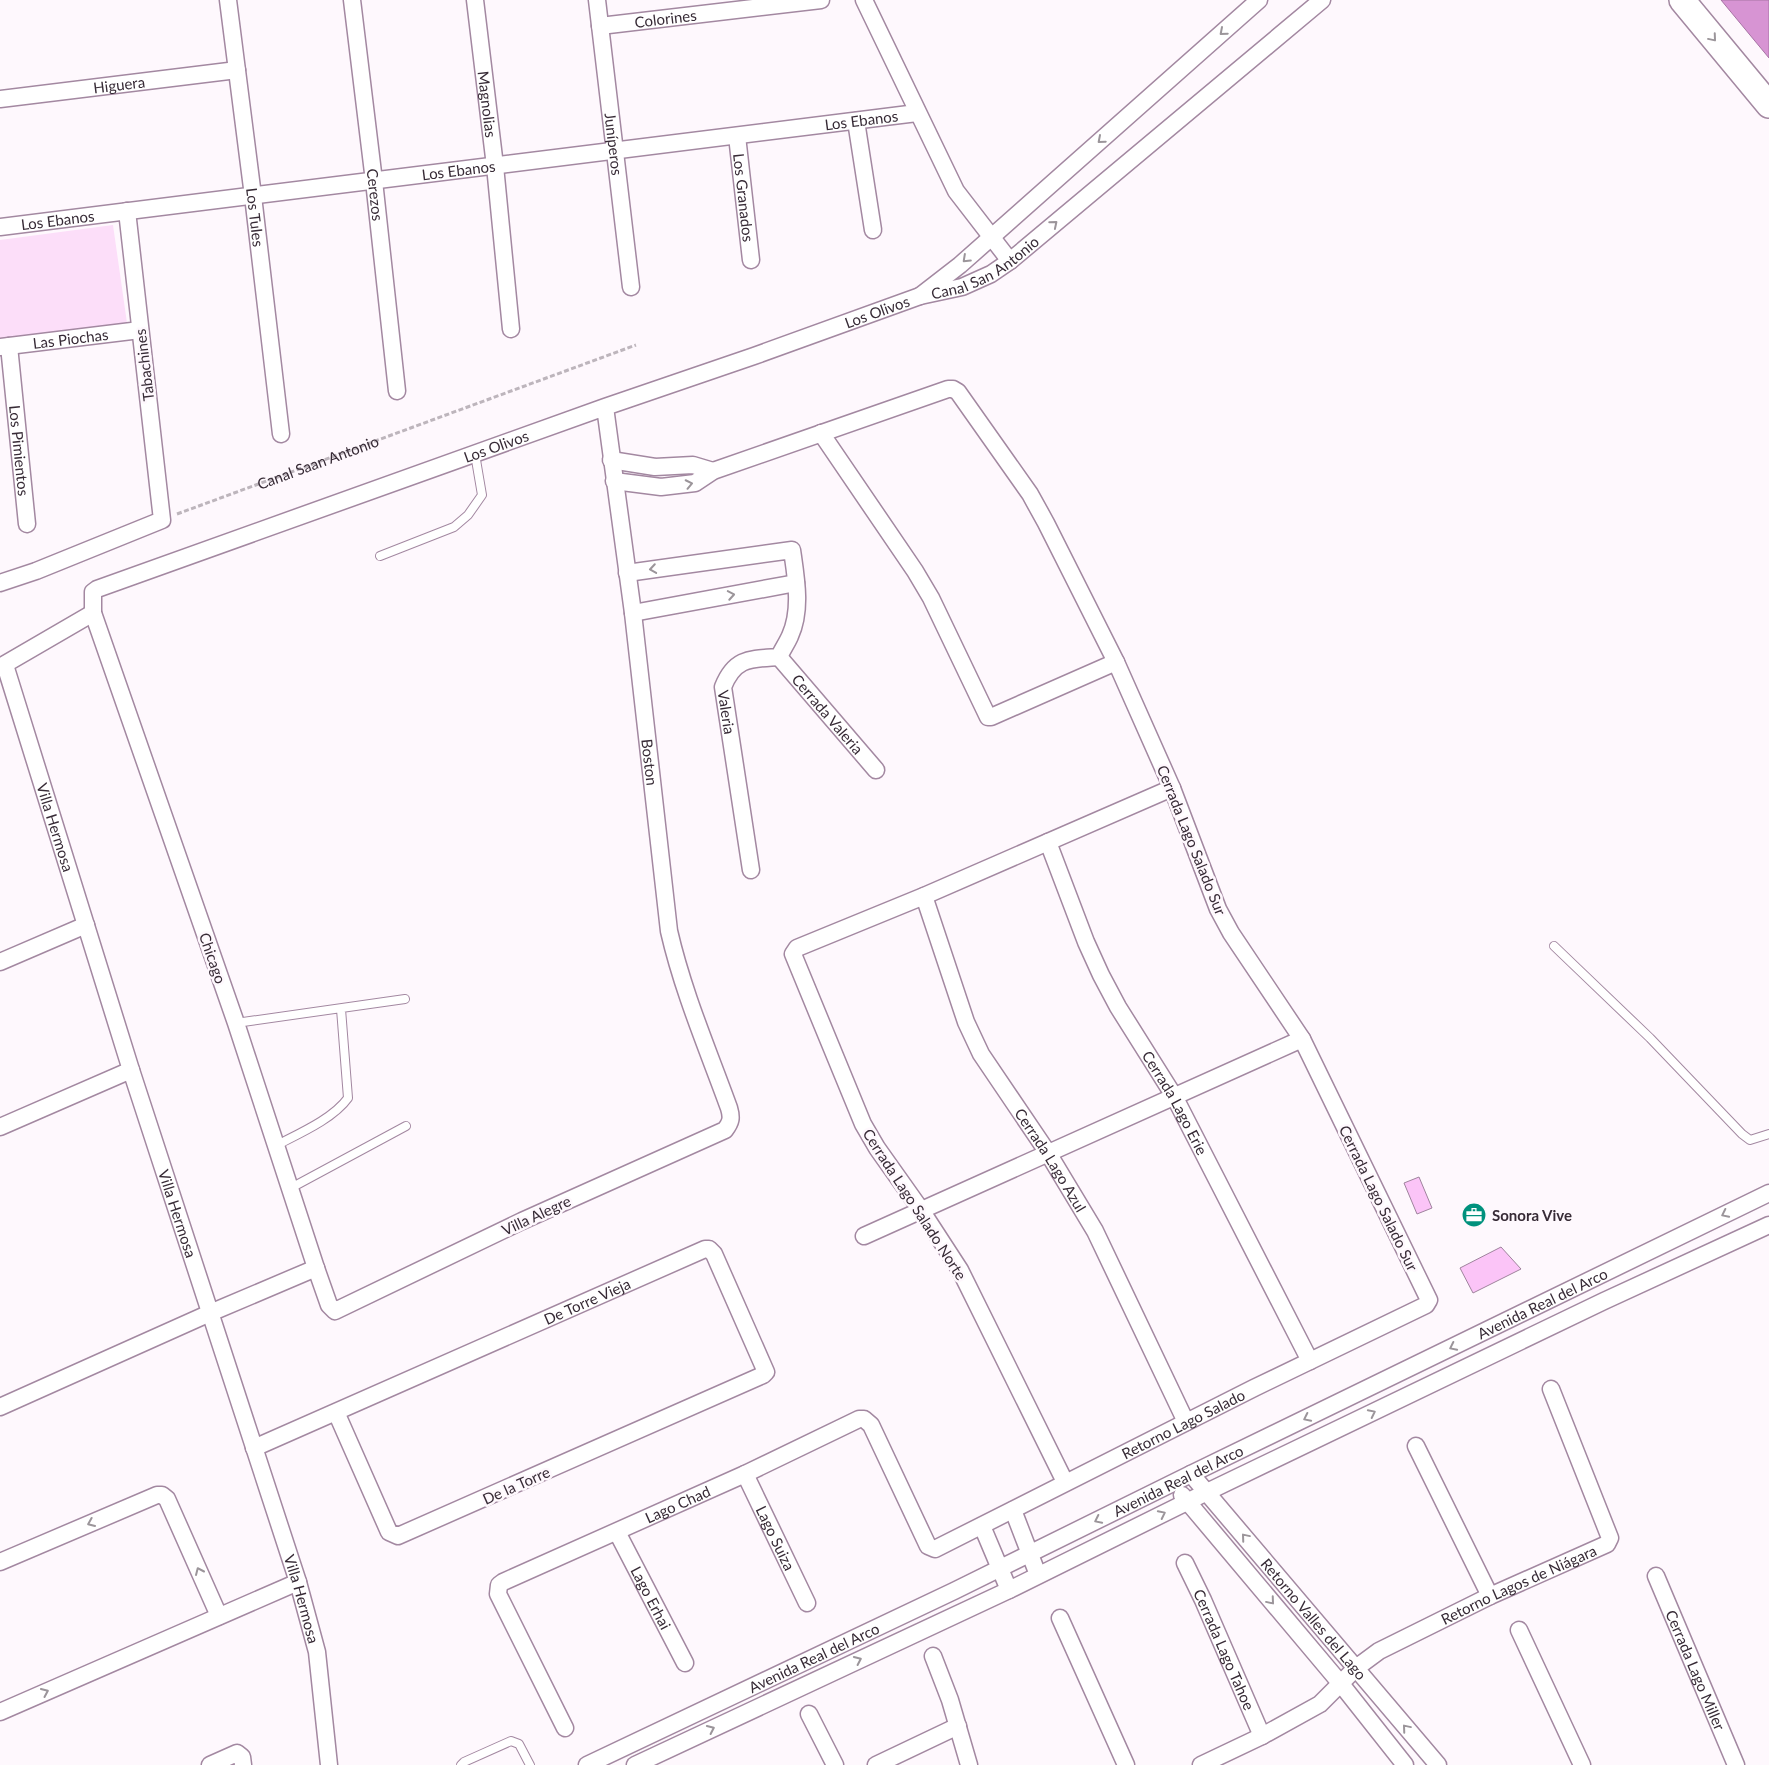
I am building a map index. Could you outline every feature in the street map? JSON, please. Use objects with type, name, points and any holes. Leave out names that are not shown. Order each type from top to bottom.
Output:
[{"type":"main road","points":[[1682,0],[1769,105]]},
{"type":"street","name":"Los Tules","points":[[228,0],[281,434]]},
{"type":"street","name":"Cerezos","points":[[352,0],[397,391]]},
{"type":"street","name":"Magnolias","points":[[475,0],[495,166],[511,329]]},
{"type":"street","name":"Juníperos","points":[[597,0],[632,287]]},
{"type":"street","name":"Colorines","points":[[600,26],[821,0]]},
{"type":"street","points":[[864,0],[956,191],[1010,261]]},
{"type":"street","name":"Canal San Antonio","points":[[920,296],[960,265],[1259,0]]},
{"type":"street","name":"Canal San Antonio","points":[[920,296],[962,287],[991,274],[1010,261],[1322,0]]},
{"type":"street","name":"Higuera","points":[[0,99],[237,70]]},
{"type":"street","name":"Los Ebanos","points":[[0,227],[918,113]]},
{"type":"street","points":[[856,121],[873,230]]},
{"type":"street","name":"Los Granados","points":[[737,136],[750,260]]},
{"type":"street","name":"Tabachines","points":[[127,211],[162,520]]},
{"type":"street","name":"Los Olivos","points":[[93,613],[92,594],[97,589],[920,296]]},
{"type":"street","name":"Las Piochas","points":[[4,347],[140,330]]},
{"type":"street","name":"Los Pimientos","points":[[4,347],[26,524]]},
{"type":"street","name":"Cerrada Lago Salado Sur","points":[[820,433],[948,389],[953,389],[958,392],[1030,494],[1116,662],[1172,788],[1218,909],[1231,933],[1302,1039],[1428,1300]]},
{"type":"street","name":"Boston","points":[[605,407],[633,612],[669,931],[679,971],[729,1108]]},
{"type":"street","points":[[614,481],[669,487],[695,484],[713,471],[820,433],[915,570],[988,717],[1116,662]]},
{"type":"street","points":[[611,460],[655,467],[692,465],[713,471]]},
{"type":"street","points":[[0,583],[36,571],[162,520]]},
{"type":"street","points":[[627,574],[792,550],[797,612],[791,635],[779,657]]},
{"type":"street","points":[[633,612],[796,582]]},
{"type":"street","points":[[2,666],[93,613]]},
{"type":"street","name":"Chicago","points":[[93,613],[236,1024],[289,1189],[329,1305]]},
{"type":"street","name":"Cerrada Valeria","points":[[779,657],[876,770]]},
{"type":"street","name":"Valeria","points":[[751,870],[724,687],[729,673],[742,662],[779,657]]},
{"type":"street","name":"Villa Hermosa","points":[[2,666],[298,1582],[317,1652],[329,1765]]},
{"type":"street","points":[[924,896],[1172,788]]},
{"type":"street","name":"Cerrada Lago Erie","points":[[1048,842],[1086,942],[1101,975],[1118,1007],[1174,1096],[1310,1361]]},
{"type":"street","name":"Cerrada Lago Salado Norte","points":[[924,896],[797,948],[794,951],[794,958],[863,1124],[877,1148],[921,1210],[960,1270],[1065,1482]]},
{"type":"street","name":"Cerrada Lago Azul","points":[[924,896],[966,1022],[981,1054],[1048,1153],[1095,1230],[1186,1422]]},
{"type":"street","points":[[0,962],[86,925]]},
{"type":"street","points":[[864,1236],[1302,1039]]},
{"type":"street","points":[[0,1127],[131,1070]]},
{"type":"street","name":"Villa Alegre","points":[[329,1305],[333,1310],[338,1311],[522,1221],[725,1130],[732,1117],[729,1108]]},
{"type":"street","name":"Avenida Real del Arco","points":[[587,1765],[954,1591],[1769,1193]]},
{"type":"street","name":"Avenida Real del Arco","points":[[636,1765],[1009,1590],[1188,1501],[1769,1225]]},
{"type":"street","name":"De Torre Vieja","points":[[336,1412],[705,1249],[709,1249],[714,1254],[766,1369],[763,1376]]},
{"type":"street","points":[[0,1408],[210,1313],[316,1268]]},
{"type":"street","points":[[1594,1279],[1604,1302]]},
{"type":"street","name":"Retorno Lago Salado","points":[[935,1549],[1065,1482],[1426,1305],[1428,1300]]},
{"type":"street","name":"De la Torre","points":[[336,1412],[389,1532],[398,1536],[763,1376]]},
{"type":"street","name":"Retorno Lagos de Niágara","points":[[1201,1765],[1262,1736],[1320,1704],[1356,1668],[1379,1651],[1490,1596],[1610,1542],[1550,1389]]},
{"type":"street","points":[[254,1448],[336,1412]]},
{"type":"street","name":"Lago Chad","points":[[565,1728],[498,1594],[502,1582],[745,1474],[858,1419],[864,1419],[870,1425],[928,1546],[935,1549]]},
{"type":"street","points":[[1416,1446],[1490,1596]]},
{"type":"street","name":"Lago Suiza","points":[[745,1474],[808,1603]]},
{"type":"street","name":"Retorno Valles del Lago","points":[[1191,1474],[1438,1765]]},
{"type":"street","name":"Retorno Valles del Lago","points":[[1172,1484],[1341,1684],[1405,1765]]},
{"type":"street","points":[[0,1562],[158,1494],[167,1499],[218,1616]]},
{"type":"street","points":[[1013,1510],[1038,1575]]},
{"type":"street","points":[[982,1526],[1009,1590]]},
{"type":"street","name":"Lago Erhai","points":[[617,1532],[685,1663]]},
{"type":"street","name":"Cerrada Lago Tahoe","points":[[1185,1563],[1262,1736]]},
{"type":"street","name":"Cerrada Lago Miller","points":[[1656,1576],[1736,1765]]},
{"type":"street","points":[[0,1712],[298,1582]]},
{"type":"street","points":[[1060,1618],[1126,1765]]},
{"type":"street","points":[[1519,1630],[1582,1765]]},
{"type":"street","points":[[934,1656],[969,1765]]},
{"type":"street","points":[[809,1714],[836,1765]]},
{"type":"street","points":[[679,1721],[687,1740]]},
{"type":"street","points":[[876,1765],[958,1726]]},
{"type":"street","points":[[210,1765],[237,1753],[242,1757],[243,1765]]},
{"type":"lane","points":[[380,556],[454,527],[468,515],[482,495],[475,454]]},
{"type":"lane","points":[[1554,946],[1650,1038],[1742,1134],[1750,1140],[1769,1134]]},
{"type":"lane","points":[[236,1024],[405,1000]]},
{"type":"lane","points":[[275,1146],[331,1115],[348,1098],[342,1009]]},
{"type":"lane","points":[[289,1189],[406,1126]]},
{"type":"lane","points":[[461,1765],[511,1741],[519,1744],[530,1765]]},
{"type":"path","name":"Canal Saan Antonio","points":[[162,520],[636,345]]},
{"type":"shaded area","points":[[1721,0],[1769,0],[1769,58]]},
{"type":"shaded area","points":[[113,225],[127,323],[0,340],[0,240]]},
{"type":"building","points":[[1419,1177],[1432,1208],[1417,1214],[1404,1183]]},
{"type":"building","points":[[1501,1247],[1521,1269],[1473,1293],[1460,1268]]},
{"type":"place","name":"Sonora Vive","points":[[1474,1215]]}]
